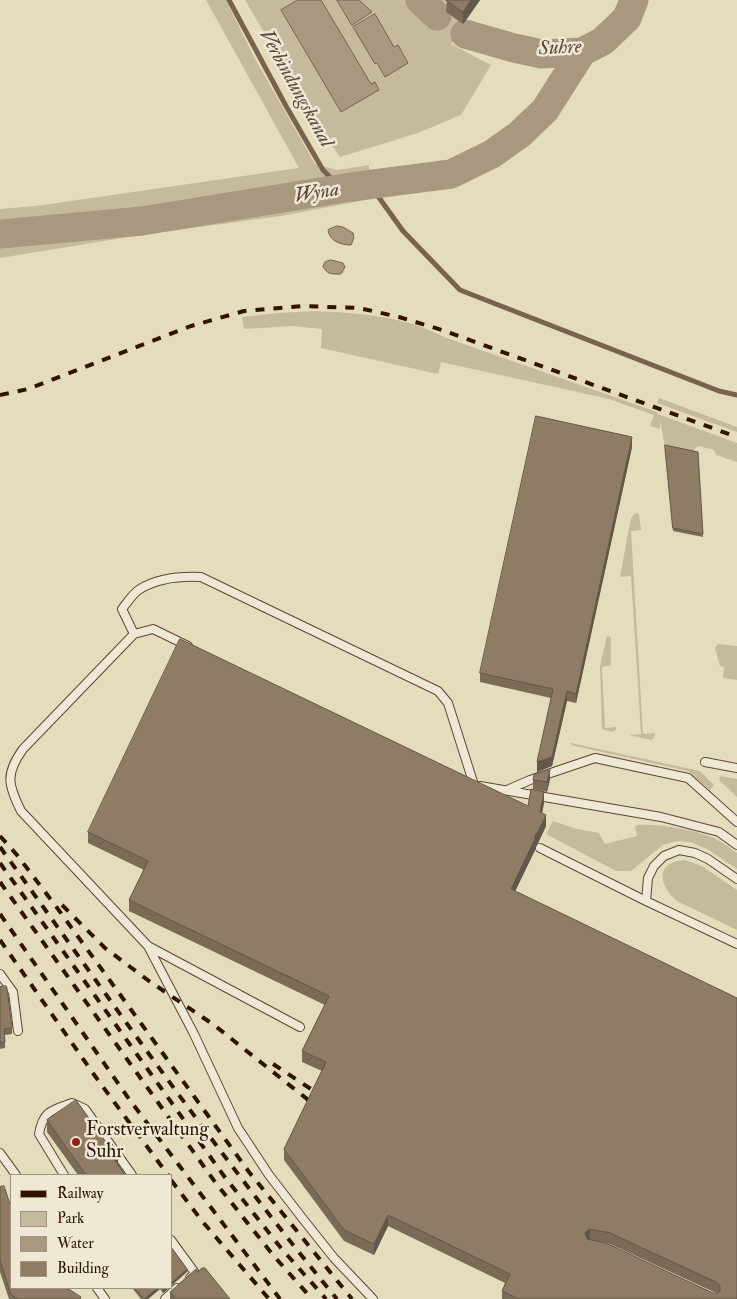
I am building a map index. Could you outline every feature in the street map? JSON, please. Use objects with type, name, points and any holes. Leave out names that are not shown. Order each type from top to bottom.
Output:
[{"type":"lane","points":[[134,634],[122,609],[139,589],[182,576],[201,577],[438,691],[448,703],[474,785]]},
{"type":"lane","points":[[193,648],[153,630],[134,634],[23,749],[13,763],[10,782],[14,797],[21,811],[148,946],[194,1034],[238,1128],[268,1174],[303,1219],[334,1258],[373,1299]]},
{"type":"lane","points":[[507,790],[530,780],[595,758],[688,778],[737,822]]},
{"type":"lane","points":[[705,762],[737,768]]},
{"type":"lane","points":[[461,778],[474,785],[661,817],[719,832],[737,845]]},
{"type":"lane","points":[[540,848],[737,944]]},
{"type":"lane","points":[[646,901],[648,878],[654,866],[664,856],[679,850],[695,853],[708,859],[737,879]]},
{"type":"lane","points":[[148,946],[300,1027]]},
{"type":"lane","points":[[0,974],[12,992],[18,1031]]},
{"type":"lane","points":[[63,1174],[39,1134],[42,1120],[52,1110],[72,1102],[85,1109],[131,1174]]},
{"type":"lane","points":[[0,1153],[15,1174]]},
{"type":"lane","points":[[165,1299],[198,1273],[172,1241]]},
{"type":"green space","points":[[206,0],[226,0],[254,57],[315,164],[337,170],[369,165],[371,199],[281,216],[141,235],[0,258],[0,209],[36,206],[299,168]]},
{"type":"green space","points":[[245,0],[480,0],[451,44],[491,65],[461,115],[418,133],[340,157],[318,126]]},
{"type":"green space","points":[[315,311],[381,317],[414,324],[444,337],[657,412],[658,414],[737,443],[737,462],[716,455],[714,450],[698,446],[692,452],[665,446],[660,421],[660,429],[650,426],[654,415],[609,399],[441,362],[438,374],[321,348],[322,329],[293,326],[244,329],[242,317]]},
{"type":"green space","points":[[659,398],[737,427],[737,432],[657,403]]},
{"type":"green space","points":[[635,513],[639,514],[641,530],[631,531],[643,734],[655,733],[654,738],[651,740],[629,735],[641,734],[631,576],[620,577],[631,518]]},
{"type":"green space","points":[[607,636],[611,637],[611,665],[602,667],[605,728],[616,727],[616,730],[612,732],[602,729],[600,666]]},
{"type":"green space","points":[[718,644],[737,646],[737,680],[723,678],[724,667],[720,666],[715,648]]},
{"type":"green space","points":[[571,743],[700,771],[714,785],[710,790],[688,771],[571,745]]},
{"type":"green space","points":[[720,776],[737,779],[737,797],[719,780]]},
{"type":"green space","points":[[553,821],[577,829],[599,833],[605,844],[637,836],[635,827],[637,825],[665,826],[697,832],[714,838],[737,853],[737,869],[707,849],[690,842],[677,841],[663,845],[631,871],[616,871],[546,834]]},
{"type":"green space","points":[[685,860],[702,866],[737,890],[737,930],[677,901],[666,889],[663,882],[664,870],[668,865]]},
{"type":"water","points":[[298,0],[321,0],[371,84],[375,82],[379,90],[341,112],[281,10]]},
{"type":"water","points":[[337,0],[359,0],[372,12],[352,25]]},
{"type":"water","points":[[375,14],[394,47],[398,45],[408,63],[385,77],[353,27]]},
{"type":"water","points":[[337,226],[353,233],[354,238],[351,245],[333,240],[328,230]]},
{"type":"water","points":[[331,260],[343,263],[345,267],[341,274],[326,271],[323,266],[325,262]]},
{"type":"building","points":[[446,0],[471,0],[463,12]]},
{"type":"building","points":[[536,416],[632,437],[576,694],[567,691],[552,757],[537,762],[553,689],[480,673]]},
{"type":"building","points":[[665,445],[698,452],[703,534],[673,528]]},
{"type":"building","points":[[180,639],[528,806],[531,789],[544,792],[540,812],[546,815],[511,889],[737,998],[737,1299],[519,1299],[502,1291],[510,1274],[388,1215],[374,1244],[344,1230],[284,1149],[326,1062],[302,1051],[329,996],[129,900],[148,861],[88,832]],"holes":[[[590,1229],[610,1233],[718,1283],[720,1291],[713,1293],[606,1243],[587,1239],[585,1233]]]},
{"type":"building","points":[[550,770],[547,782],[533,780],[534,775]]},
{"type":"building","points":[[6,986],[12,1028],[4,1029],[5,1042],[0,1043],[0,987]]},
{"type":"building","name":"Forstverwaltung Suhr","points":[[76,1100],[106,1142],[109,1140],[118,1152],[112,1156],[124,1174],[85,1174],[47,1120]]},
{"type":"building","points":[[4,1186],[10,1204],[10,1289],[69,1289],[81,1297],[80,1299],[18,1299],[11,1295],[0,1260],[0,1187]]},
{"type":"building","points":[[172,1248],[187,1269],[172,1282]]},
{"type":"building","points":[[205,1268],[230,1299],[176,1299],[170,1292],[196,1269],[198,1272]]},
{"type":"building","points":[[136,1289],[157,1289],[144,1299]]},
{"type":"waterway","name":"Verbindungskanal","points":[[229,0],[323,170],[341,188]]},
{"type":"waterway","name":"Suhre","points":[[420,0],[437,16]]},
{"type":"waterway","name":"Suhre","points":[[465,34],[542,54],[582,52],[603,41],[627,18],[634,0]]},
{"type":"waterway","name":"Wyna","points":[[0,234],[142,221],[351,187],[451,174],[492,154],[520,134],[545,110],[582,52]]},
{"type":"waterway","points":[[370,185],[403,231],[460,290],[719,391],[737,395]]},
{"type":"railway","points":[[0,395],[28,389],[191,326],[244,311],[302,306],[359,308],[399,317],[442,330],[737,437]]},
{"type":"railway","points":[[0,836],[55,905],[249,1172],[352,1299]]},
{"type":"railway","points":[[0,847],[123,1019],[249,1189],[337,1299]]},
{"type":"railway","points":[[0,863],[224,1176],[281,1248],[326,1299]]},
{"type":"railway","points":[[0,882],[215,1182],[273,1255],[312,1299]]},
{"type":"railway","points":[[62,905],[105,948],[149,981],[214,1025],[312,1103]]},
{"type":"railway","points":[[0,914],[129,1099],[280,1299]]},
{"type":"railway","points":[[0,940],[95,1076],[167,1174]]},
{"type":"railway","points":[[273,1064],[317,1093]]},
{"type":"railway","points":[[172,1181],[202,1221],[269,1299]]},
{"type":"place","name":"Forstverwaltung Suhr","points":[[76,1142]]}]
